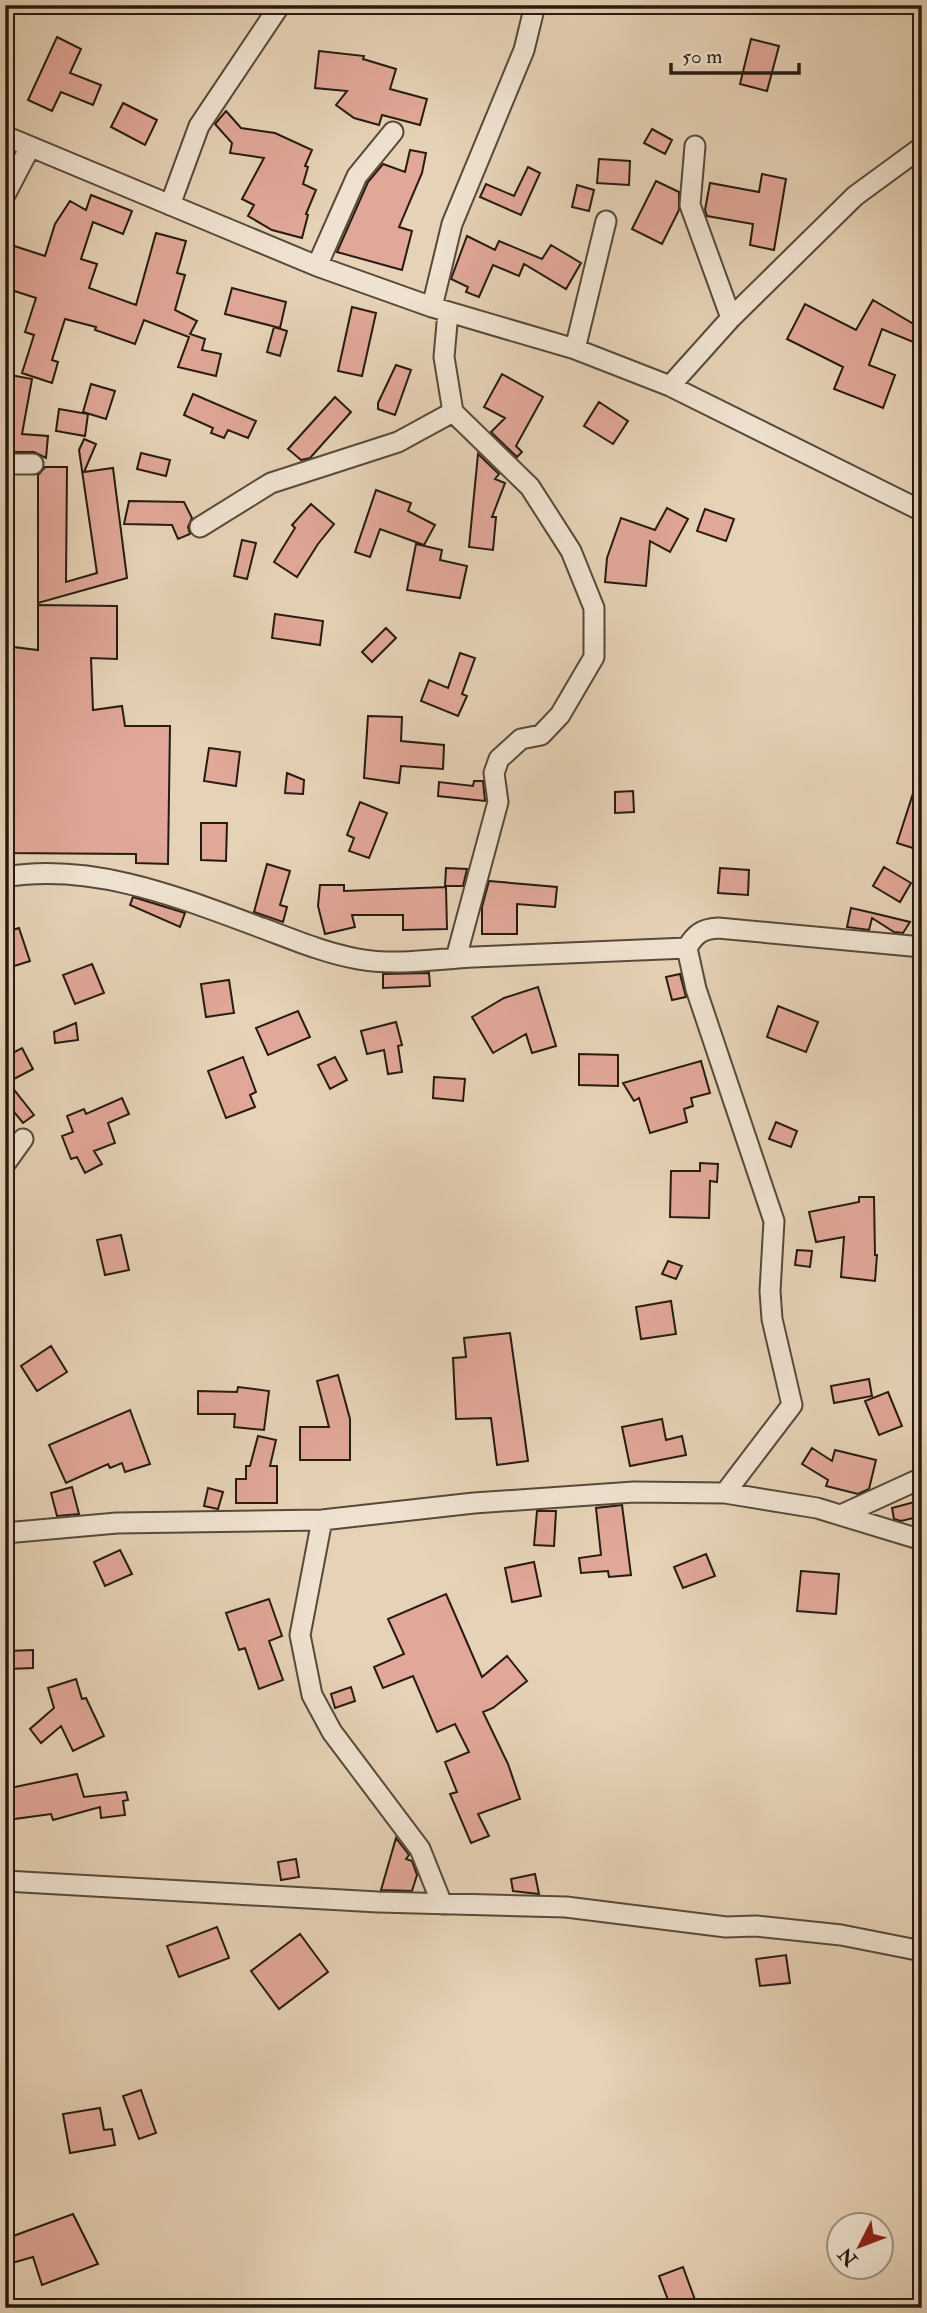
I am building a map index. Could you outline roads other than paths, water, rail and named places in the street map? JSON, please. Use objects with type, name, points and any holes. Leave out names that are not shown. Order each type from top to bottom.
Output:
[{"type":"street","points":[[170,205],[199,126],[280,5]]},
{"type":"street","points":[[456,958],[498,802],[494,774],[496,766],[512,746],[541,735],[560,715],[594,657],[594,608],[571,551],[530,487],[453,412],[444,357],[440,310],[452,224],[524,50],[535,5]]},
{"type":"street","points":[[317,266],[357,176],[393,132]]},
{"type":"street","points":[[5,136],[317,266],[440,310],[575,349],[670,386],[922,511]]},
{"type":"street","points":[[5,195],[30,146]]},
{"type":"street","points":[[695,146],[690,205],[731,318]]},
{"type":"street","points":[[670,386],[731,318],[855,196],[920,151]]},
{"type":"street","points":[[575,349],[606,221]]},
{"type":"street","points":[[200,527],[271,483],[398,442],[453,412]]},
{"type":"street","points":[[5,464],[33,464]]},
{"type":"street","points":[[5,877],[35,872],[97,877],[176,896],[325,952],[360,959],[413,963],[456,958],[687,948]]},
{"type":"street","points":[[725,1493],[792,1405],[772,1319],[769,1291],[774,1221],[703,1012],[687,948],[694,935],[706,929],[718,928],[922,947]]},
{"type":"street","points":[[5,1164],[23,1139]]},
{"type":"street","points":[[841,1515],[922,1478]]},
{"type":"street","points":[[5,1533],[117,1523],[322,1520],[474,1503],[621,1493],[725,1493],[768,1497],[922,1539]]},
{"type":"street","points":[[322,1520],[300,1635],[312,1695],[332,1732],[420,1849],[442,1904]]},
{"type":"street","points":[[5,1881],[442,1904],[566,1907],[726,1927],[756,1926],[841,1935],[922,1951]]}]
